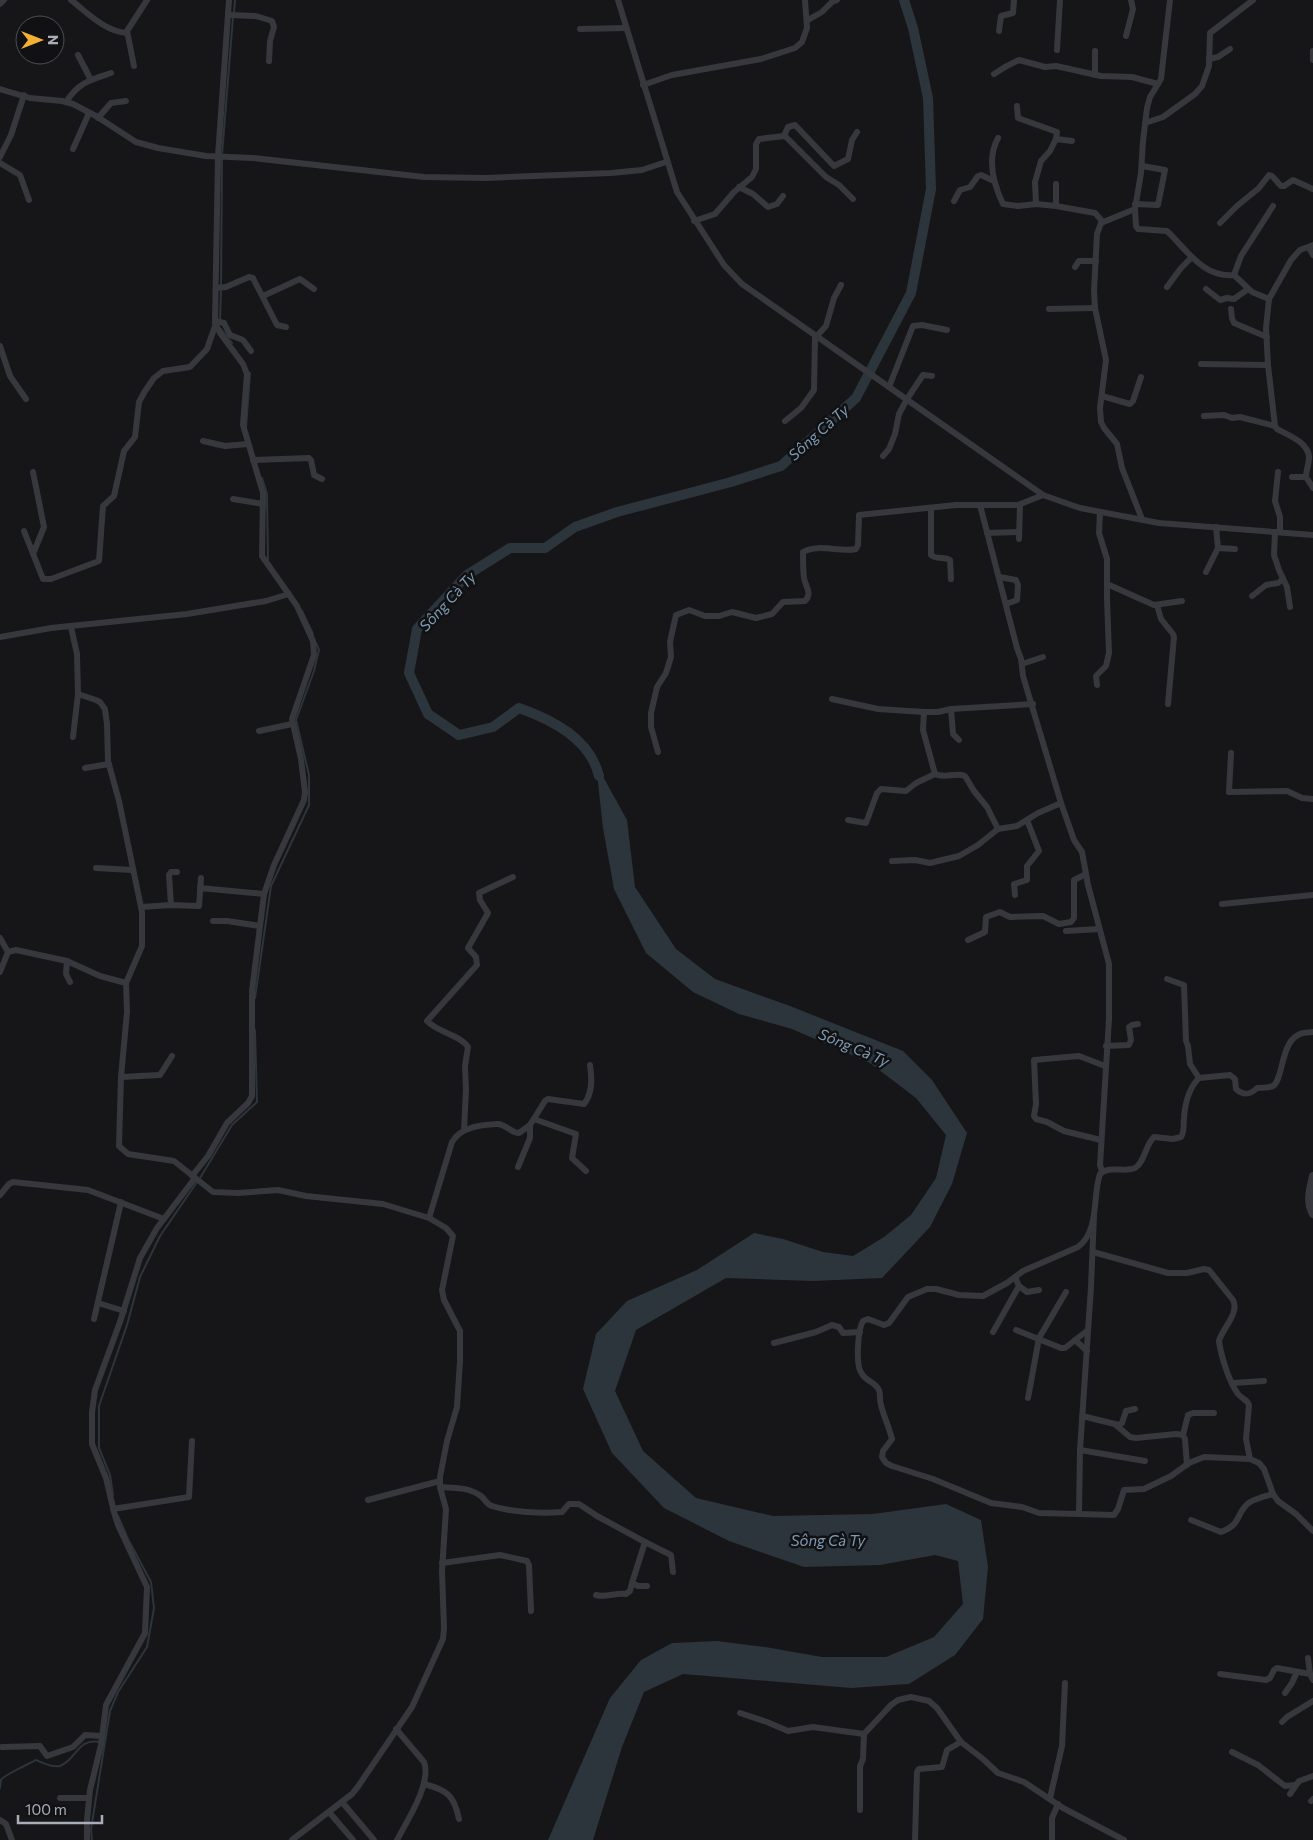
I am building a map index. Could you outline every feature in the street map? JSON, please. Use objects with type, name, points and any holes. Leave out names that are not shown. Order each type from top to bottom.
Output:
[{"type":"street","points":[[0,4],[4,0]]},
{"type":"street","points":[[71,0],[108,29],[127,33]]},
{"type":"street","points":[[134,66],[127,33],[130,25],[147,0]]},
{"type":"street","points":[[24,531],[41,576],[45,579],[51,579],[99,561],[103,506],[114,496],[124,450],[135,437],[140,401],[154,378],[160,372],[190,367],[207,349],[217,322],[216,288],[222,156],[231,15],[228,0]]},
{"type":"street","points":[[618,0],[676,192],[734,278],[815,337],[1044,495],[1080,508],[1166,524],[1313,535]]},
{"type":"street","points":[[643,84],[672,75],[761,59],[795,48],[802,42],[807,28],[808,20],[804,0]]},
{"type":"street","points":[[808,20],[822,12],[836,0]]},
{"type":"street","points":[[999,31],[1001,16],[1013,13],[1014,0]]},
{"type":"street","points":[[1057,50],[1060,0]]},
{"type":"street","points":[[1126,36],[1133,9],[1131,0]]},
{"type":"street","points":[[1170,0],[1163,68],[1158,84],[1150,97],[1145,123],[1142,166],[1135,207],[1137,227],[1140,230],[1167,231],[1191,258],[1217,274],[1234,275],[1252,292],[1269,299]]},
{"type":"street","points":[[1145,123],[1161,119],[1195,94],[1202,86],[1206,77],[1211,32],[1253,0]]},
{"type":"street","points":[[231,15],[256,16],[274,22],[270,41],[269,61]]},
{"type":"street","points":[[580,29],[626,28]]},
{"type":"street","points":[[1209,60],[1230,49]]},
{"type":"street","points":[[1095,50],[1095,75]]},
{"type":"street","points":[[1313,50],[1313,60]]},
{"type":"street","points":[[78,55],[91,80]]},
{"type":"street","points":[[994,74],[1019,60],[1045,67],[1056,66],[1095,75],[1132,77],[1158,84]]},
{"type":"street","points":[[66,102],[76,88],[111,72]]},
{"type":"street","points":[[0,89],[42,100],[66,102],[98,118],[131,140],[141,144],[194,154],[424,177],[454,178],[612,173],[642,170],[666,162]]},
{"type":"street","points":[[0,157],[11,135],[24,96]]},
{"type":"street","points":[[98,118],[111,103],[126,102]]},
{"type":"street","points":[[1017,106],[1018,118],[1057,132],[1050,151],[1041,161],[1035,182],[1036,204]]},
{"type":"street","points":[[73,149],[89,113]]},
{"type":"street","points":[[784,136],[788,127],[795,126],[834,166],[848,159],[852,140],[858,132]]},
{"type":"street","points":[[694,221],[715,214],[739,187],[755,173],[757,140],[784,136]]},
{"type":"street","points":[[784,136],[826,177],[839,185],[853,198]]},
{"type":"street","points":[[998,138],[992,150],[994,181],[1004,205],[1036,204],[1056,206],[1095,214],[1102,222]]},
{"type":"street","points":[[1056,139],[1072,141]]},
{"type":"street","points":[[0,162],[20,175],[29,200]]},
{"type":"street","points":[[1142,166],[1165,170],[1158,205],[1135,207],[1102,222],[1098,229],[1095,308],[1106,360],[1100,408],[1102,424],[1118,444],[1122,468],[1128,487],[1142,519]]},
{"type":"street","points":[[954,201],[960,190],[970,187],[978,176],[981,175],[994,181]]},
{"type":"street","points":[[1220,223],[1259,188],[1269,175],[1281,186],[1292,180],[1313,189]]},
{"type":"street","points":[[1056,184],[1056,206]]},
{"type":"street","points":[[739,187],[753,194],[768,207],[777,204],[783,196]]},
{"type":"street","points":[[1234,275],[1241,256],[1273,206]]},
{"type":"street","points":[[1275,426],[1268,365],[1266,318],[1269,299],[1300,250],[1311,246],[1313,254]]},
{"type":"street","points":[[1167,287],[1191,258]]},
{"type":"street","points":[[1075,267],[1079,261],[1096,261]]},
{"type":"street","points":[[216,288],[226,287],[251,277],[255,280],[276,325],[286,327]]},
{"type":"street","points":[[263,296],[300,279],[314,289]]},
{"type":"street","points":[[815,337],[824,330],[834,298],[841,285]]},
{"type":"street","points":[[1206,289],[1220,300],[1234,299],[1248,289]]},
{"type":"street","points":[[1049,309],[1095,308]]},
{"type":"street","points":[[1231,309],[1234,323],[1267,337]]},
{"type":"street","points":[[217,322],[224,323],[230,335],[244,341],[250,351]]},
{"type":"street","points":[[87,1840],[89,1798],[107,1702],[145,1633],[147,1585],[124,1539],[106,1478],[92,1444],[92,1412],[97,1381],[124,1312],[140,1258],[146,1246],[208,1156],[227,1123],[248,1103],[252,1096],[252,991],[264,894],[274,865],[305,796],[302,759],[292,724],[312,660],[314,641],[289,594],[265,563],[262,556],[263,493],[257,459],[248,444],[244,425],[247,374],[243,364],[217,322]]},
{"type":"street","points":[[888,386],[913,326],[947,330]]},
{"type":"street","points":[[785,421],[801,408],[814,390],[815,337]]},
{"type":"street","points":[[0,346],[10,376],[26,399]]},
{"type":"street","points":[[1201,364],[1268,365]]},
{"type":"street","points":[[883,456],[895,434],[899,414],[907,399],[923,374],[932,376]]},
{"type":"street","points":[[1102,396],[1130,404],[1133,402],[1141,377]]},
{"type":"street","points":[[1204,416],[1224,415],[1232,418],[1240,417],[1275,426],[1277,429],[1298,440],[1309,457],[1308,474],[1313,488]]},
{"type":"street","points":[[203,441],[225,446],[248,444]]},
{"type":"street","points":[[257,459],[309,458],[314,475],[322,479]]},
{"type":"street","points":[[33,472],[44,527],[33,554]]},
{"type":"street","points":[[1278,472],[1275,501],[1280,517],[1274,555],[1287,587],[1290,607]]},
{"type":"street","points":[[1292,477],[1308,474]]},
{"type":"street","points":[[658,752],[651,728],[651,713],[657,687],[666,673],[671,657],[670,642],[676,615],[689,610],[705,616],[719,616],[732,612],[753,618],[766,617],[772,614],[784,602],[805,601],[809,596],[804,580],[804,551],[829,548],[856,549],[858,545],[859,516],[956,505],[1020,505],[1044,495]]},
{"type":"street","points":[[233,499],[263,504]]},
{"type":"street","points":[[980,505],[1022,664],[1023,676],[1061,803],[1074,840],[1081,850],[1099,929],[1106,950],[1110,973],[1101,1140],[1100,1165],[1102,1171]]},
{"type":"street","points":[[987,533],[1019,535],[1020,505]]},
{"type":"street","points":[[931,508],[930,555],[949,559],[951,579]]},
{"type":"street","points":[[1098,685],[1096,676],[1106,666],[1109,653],[1107,559],[1099,533],[1100,512]]},
{"type":"street","points":[[1206,572],[1218,548],[1216,527]]},
{"type":"street","points":[[1218,548],[1235,549]]},
{"type":"street","points":[[999,578],[1016,580],[1018,585],[1017,600],[1006,604]]},
{"type":"street","points":[[1252,596],[1266,586],[1278,583],[1283,579]]},
{"type":"street","points":[[1107,584],[1150,604],[1157,605],[1182,601]]},
{"type":"street","points":[[0,637],[51,628],[187,614],[256,603],[289,594]]},
{"type":"street","points":[[1157,605],[1161,619],[1174,637],[1168,704]]},
{"type":"street","points":[[71,627],[77,654],[78,694],[73,737]]},
{"type":"street","points":[[1022,664],[1044,657]]},
{"type":"street","points":[[78,694],[100,702],[105,709],[108,724],[109,764],[141,907],[142,946],[126,983],[127,1012],[118,1142],[120,1149],[128,1154],[170,1160],[213,1192],[282,1191],[306,1196],[383,1204],[429,1218],[446,1228],[452,1236],[442,1290],[444,1300],[460,1335],[457,1407],[447,1441],[440,1484],[446,1509],[442,1563],[443,1639],[412,1707],[357,1788],[342,1802],[292,1840]]},
{"type":"street","points":[[832,699],[878,709],[924,712],[1032,704]]},
{"type":"street","points":[[951,709],[953,734],[959,740]]},
{"type":"street","points":[[924,712],[923,730],[935,774]]},
{"type":"street","points":[[259,731],[292,724]]},
{"type":"street","points":[[1230,753],[1229,792],[1287,791],[1302,798],[1313,799]]},
{"type":"street","points":[[85,768],[109,764]]},
{"type":"street","points":[[848,820],[866,823],[877,792],[881,789],[906,791],[916,783],[935,774],[940,776],[955,774],[965,776],[987,807],[998,829]]},
{"type":"street","points":[[892,861],[915,860],[930,863],[959,856],[998,829],[1014,826],[1061,803]]},
{"type":"street","points":[[1015,895],[1014,884],[1027,880],[1027,866],[1039,852],[1027,820]]},
{"type":"street","points":[[96,868],[132,870]]},
{"type":"street","points":[[171,905],[169,875],[171,872],[177,872]]},
{"type":"street","points":[[968,940],[985,932],[986,916],[1000,912],[1010,916],[1040,916],[1054,923],[1069,923],[1074,918],[1074,880],[1086,874]]},
{"type":"street","points":[[464,1130],[465,1066],[468,1047],[465,1042],[449,1035],[427,1021],[477,965],[476,957],[468,948],[488,913],[480,900],[479,893],[513,877]]},
{"type":"street","points":[[141,907],[199,906],[201,878]]},
{"type":"street","points":[[200,888],[264,894]]},
{"type":"street","points":[[1222,904],[1313,895]]},
{"type":"street","points":[[213,921],[260,926]]},
{"type":"street","points":[[1066,931],[1099,929]]},
{"type":"street","points":[[0,938],[8,952]]},
{"type":"street","points":[[8,952],[16,950],[67,961],[100,976],[126,983]]},
{"type":"street","points":[[0,972],[8,952]]},
{"type":"street","points":[[67,961],[66,974],[70,982]]},
{"type":"street","points":[[1167,979],[1184,985],[1185,1039],[1188,1046],[1190,1064],[1200,1078]]},
{"type":"street","points":[[1106,1046],[1129,1045],[1131,1040],[1129,1027],[1138,1024]]},
{"type":"street","points":[[1079,1514],[1082,1416],[1094,1215],[1099,1176],[1104,1170],[1136,1167],[1140,1164],[1149,1143],[1154,1137],[1173,1139],[1181,1137],[1184,1131],[1184,1116],[1190,1090],[1200,1078],[1230,1075],[1235,1079],[1236,1089],[1246,1095],[1252,1094],[1257,1088],[1270,1087],[1277,1082],[1282,1059],[1294,1037],[1313,1032]]},
{"type":"street","points":[[122,1076],[160,1075],[172,1056]]},
{"type":"street","points":[[1101,1140],[1064,1132],[1047,1122],[1036,1119],[1034,1060],[1079,1056],[1105,1066]]},
{"type":"street","points":[[429,1218],[452,1142],[456,1136],[464,1130],[501,1124],[518,1134],[532,1122],[546,1100],[585,1103],[593,1080],[590,1065]]},
{"type":"street","points":[[518,1167],[530,1138],[532,1122]]},
{"type":"street","points":[[532,1122],[576,1134],[572,1158],[586,1171]]},
{"type":"street","points":[[1313,1176],[1308,1199],[1313,1214]]},
{"type":"street","points":[[0,1195],[9,1184],[19,1181],[88,1190],[164,1219]]},
{"type":"street","points":[[94,1319],[122,1202]]},
{"type":"street","points":[[1094,1215],[1090,1231],[1082,1244],[1032,1267],[983,1296],[959,1295],[936,1288],[927,1289],[908,1297],[889,1324],[884,1325],[866,1320],[861,1325],[860,1370],[864,1377],[872,1382],[879,1391],[880,1404],[890,1431],[891,1440],[883,1451],[882,1457],[886,1463],[933,1479],[991,1503],[1039,1513],[1114,1515],[1124,1490],[1144,1488],[1171,1476],[1187,1465],[1209,1457],[1250,1459],[1259,1463],[1264,1469],[1273,1494],[1278,1501],[1296,1514],[1313,1532]]},
{"type":"street","points":[[1093,1252],[1168,1273],[1209,1270],[1236,1304],[1234,1312],[1219,1341],[1224,1361],[1233,1383],[1240,1396],[1249,1405],[1246,1439],[1250,1459]]},
{"type":"street","points":[[1015,1277],[1019,1286],[1030,1292],[1040,1290]]},
{"type":"street","points":[[993,1332],[1019,1286]]},
{"type":"street","points":[[1028,1398],[1039,1338],[1066,1292]]},
{"type":"street","points":[[98,1303],[124,1312]]},
{"type":"street","points":[[774,1343],[816,1332],[832,1325],[839,1327],[844,1333],[860,1332]]},
{"type":"street","points":[[1016,1330],[1065,1348],[1088,1330]]},
{"type":"street","points":[[1075,1340],[1087,1351]]},
{"type":"street","points":[[1233,1383],[1264,1380]]},
{"type":"street","points":[[1116,1425],[1122,1423],[1128,1409],[1136,1408]]},
{"type":"street","points":[[1187,1465],[1183,1435],[1188,1414],[1214,1413]]},
{"type":"street","points":[[1082,1416],[1116,1425],[1130,1437],[1183,1435]]},
{"type":"street","points":[[116,1509],[167,1500],[181,1500],[189,1497],[192,1441]]},
{"type":"street","points":[[1080,1450],[1145,1461]]},
{"type":"street","points":[[368,1500],[440,1484],[468,1489],[483,1498],[490,1506],[525,1512],[548,1514],[562,1512],[569,1504],[579,1504],[645,1542],[670,1553],[673,1559],[674,1572]]},
{"type":"street","points":[[1191,1520],[1221,1532],[1234,1525],[1249,1502],[1273,1494]]},
{"type":"street","points":[[596,1595],[605,1596],[619,1592],[626,1594],[630,1591],[645,1542]]},
{"type":"street","points":[[442,1563],[500,1555],[527,1561],[529,1565],[530,1611]]},
{"type":"street","points":[[632,1583],[638,1586],[648,1586]]},
{"type":"street","points":[[1220,1674],[1266,1680],[1270,1678],[1276,1668],[1312,1676],[1308,1658]]},
{"type":"street","points":[[1285,1693],[1297,1672]]},
{"type":"street","points":[[1050,1798],[1062,1746],[1065,1683]]},
{"type":"street","points":[[860,1810],[860,1766],[863,1759],[864,1734],[894,1702],[911,1697],[932,1702],[961,1742],[998,1773],[1024,1782],[1058,1804],[1124,1840]]},
{"type":"street","points":[[1282,1722],[1313,1700]]},
{"type":"street","points":[[740,1713],[788,1731],[813,1727],[864,1734]]},
{"type":"street","points":[[396,1729],[425,1764],[424,1784],[397,1840]]},
{"type":"street","points":[[2,1747],[40,1746],[47,1756],[73,1747],[85,1735],[102,1736]]},
{"type":"street","points":[[915,1840],[919,1769],[942,1767],[947,1750],[961,1742]]},
{"type":"street","points":[[1232,1752],[1258,1764],[1285,1786],[1295,1786]]},
{"type":"street","points":[[1290,1794],[1299,1781],[1313,1776]]},
{"type":"street","points":[[424,1784],[447,1792],[455,1804],[459,1819]]},
{"type":"street","points":[[60,1798],[89,1798]]},
{"type":"street","points":[[342,1802],[374,1840]]},
{"type":"street","points":[[1052,1840],[1052,1818],[1058,1804]]},
{"type":"street","points":[[329,1812],[353,1840]]},
{"type":"street","points":[[0,1820],[6,1824],[12,1840]]},
{"type":"water","name":"Sông Cà Ty","points":[[596,764],[627,820],[635,887],[676,949],[715,979],[790,1006],[903,1051],[932,1080],[967,1133],[952,1184],[930,1227],[882,1278],[813,1281],[726,1278],[636,1330],[615,1391],[643,1451],[696,1498],[773,1516],[873,1514],[946,1504],[981,1520],[988,1567],[983,1619],[955,1655],[909,1684],[851,1688],[683,1674],[644,1692],[622,1747],[593,1840],[548,1840],[610,1698],[641,1660],[672,1643],[717,1641],[822,1657],[886,1657],[934,1637],[963,1604],[958,1561],[935,1555],[880,1565],[804,1567],[729,1541],[664,1508],[612,1453],[583,1389],[596,1334],[627,1301],[697,1270],[754,1233],[783,1239],[823,1252],[853,1256],[884,1237],[911,1215],[936,1178],[946,1135],[916,1098],[870,1063],[792,1029],[739,1014],[693,992],[646,953],[614,889],[603,828]]},
{"type":"waterway","points":[[234,13],[235,0]]},
{"type":"waterway","name":"Sông Cà Ty","points":[[599,776],[594,763],[579,741],[545,718],[519,708],[493,727],[459,735],[428,714],[409,673],[417,629],[467,575],[510,548],[545,548],[575,527],[617,512],[731,482],[781,466],[856,398],[911,293],[931,189],[928,98],[913,28],[904,0]]},
{"type":"waterway","points":[[222,155],[233,17]]},
{"type":"waterway","points":[[221,285],[222,159]]},
{"type":"waterway","points":[[220,320],[221,289]]},
{"type":"waterway","points":[[221,329],[232,343]]},
{"type":"waterway","points":[[246,428],[250,373]]},
{"type":"waterway","points":[[262,478],[267,494],[268,559]]},
{"type":"waterway","points":[[302,611],[313,634]]},
{"type":"waterway","points":[[255,998],[271,886],[309,805],[309,775],[296,720],[314,671],[319,650],[316,643]]},
{"type":"waterway","points":[[200,1178],[232,1125],[257,1102],[255,1030]]},
{"type":"waterway","points":[[113,1495],[110,1475],[99,1448],[99,1406],[127,1325],[140,1277],[160,1236],[197,1182]]},
{"type":"waterway","points":[[92,1840],[91,1829],[110,1711],[118,1692],[147,1647],[154,1608],[151,1582],[118,1516]]},
{"type":"waterway","points":[[0,1788],[3,1778],[36,1760],[51,1766],[60,1766],[66,1763],[86,1743],[100,1742]]}]
